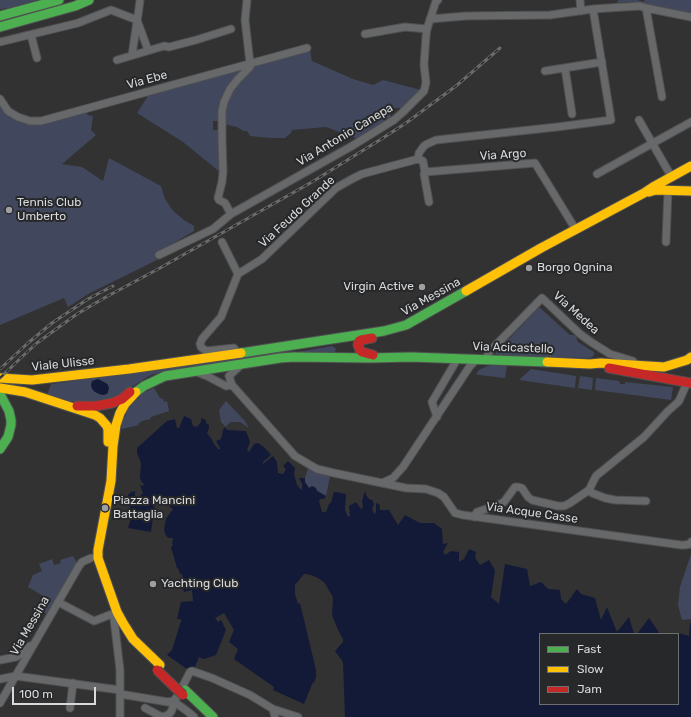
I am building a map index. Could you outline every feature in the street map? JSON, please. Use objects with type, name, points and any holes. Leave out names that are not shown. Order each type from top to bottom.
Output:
[{"type":"main road","points":[[0,16],[59,0]]},
{"type":"main road","points":[[0,27],[75,6],[89,0]]},
{"type":"main road","name":"Via Messina","points":[[129,369],[285,347],[384,331],[406,325],[691,166]]},
{"type":"main road","points":[[644,193],[654,190],[691,191]]},
{"type":"main road","points":[[384,331],[377,337],[359,341],[358,345],[362,352],[386,358]]},
{"type":"main road","points":[[68,406],[96,406],[112,403],[122,399],[137,386],[152,378],[280,358],[333,358],[338,353],[339,348],[337,344],[333,343],[297,349],[285,347]]},
{"type":"main road","points":[[590,364],[601,363],[664,367],[687,360],[691,357]]},
{"type":"main road","name":"Via Acicastello","points":[[333,358],[452,358],[590,364],[687,384]]},
{"type":"main road","name":"Viale Ulisse","points":[[0,378],[32,380],[129,369]]},
{"type":"main road","points":[[158,667],[129,643],[118,629],[98,567],[98,550],[111,481],[116,425],[120,413],[129,399],[139,390],[165,376]]},
{"type":"main road","points":[[0,388],[25,392],[94,415],[100,418],[107,426],[108,442],[106,463],[91,551],[92,558],[98,567],[117,612],[128,632],[158,667],[179,696],[205,717]]},
{"type":"main road","points":[[0,394],[10,411],[11,420],[8,437],[0,449]]},
{"type":"main road","points":[[179,696],[213,717]]},
{"type":"street","points":[[132,55],[140,0]]},
{"type":"street","points":[[232,214],[225,203],[218,198],[223,172],[223,106],[230,89],[250,67],[245,20],[247,0]]},
{"type":"street","name":"Via Antonio Canepa","points":[[159,255],[213,229],[232,214],[364,139],[404,112],[420,95],[425,87],[424,65],[427,29],[436,1],[438,0]]},
{"type":"street","points":[[580,0],[581,10]]},
{"type":"street","points":[[430,19],[466,16],[550,15],[581,10],[630,6],[640,6],[691,17]]},
{"type":"street","points":[[646,8],[662,97]]},
{"type":"street","points":[[429,202],[424,174],[426,172],[423,161],[418,159],[424,146],[427,144],[436,140],[611,120],[593,9]]},
{"type":"street","points":[[0,42],[78,23],[111,10],[137,20],[148,50]]},
{"type":"street","points":[[365,34],[405,27],[427,29]]},
{"type":"street","points":[[117,60],[148,50],[196,40],[231,29]]},
{"type":"street","points":[[31,35],[37,58]]},
{"type":"street","name":"Via Ebe","points":[[0,99],[8,110],[18,117],[30,121],[41,121],[307,48]]},
{"type":"street","points":[[545,71],[602,62]]},
{"type":"street","points":[[565,68],[572,114]]},
{"type":"street","points":[[639,120],[672,176]]},
{"type":"street","points":[[597,174],[691,122]]},
{"type":"street","name":"Via Feudo Grande","points":[[238,274],[262,259],[336,188],[352,178],[362,174],[418,159]]},
{"type":"street","name":"Via Argo","points":[[426,172],[535,163],[576,230]]},
{"type":"street","points":[[666,242],[668,190]]},
{"type":"street","points":[[222,242],[238,274],[221,317],[202,339],[200,344],[206,351],[234,348],[237,353]]},
{"type":"street","name":"Via Medea","points":[[481,359],[542,298],[580,334],[606,351]]},
{"type":"street","points":[[601,363],[605,358],[606,351],[626,359],[656,366]]},
{"type":"street","points":[[437,417],[432,402],[455,363],[452,358]]},
{"type":"street","points":[[382,483],[393,478],[403,468],[470,366],[481,359]]},
{"type":"street","points":[[194,371],[226,386],[232,385],[229,376],[242,363]]},
{"type":"street","points":[[474,517],[477,512],[504,502],[515,487],[522,488],[532,500],[558,506],[564,506],[570,503],[589,490],[596,476],[644,437],[679,401],[687,384]]},
{"type":"street","name":"Via Acque Casse","points":[[232,385],[295,456],[317,469],[406,488],[426,489],[438,493],[444,497],[455,513],[463,515],[681,545],[690,543]]},
{"type":"street","points":[[589,490],[592,493],[610,499],[646,501]]},
{"type":"street","name":"Via Messina","points":[[0,703],[82,562],[92,558]]},
{"type":"street","points":[[58,602],[94,621],[113,616],[120,670],[120,717]]},
{"type":"street","points":[[0,660],[16,657],[36,641]]},
{"type":"street","points":[[16,657],[22,665]]},
{"type":"street","points":[[146,708],[162,717],[168,715],[190,672],[192,671],[250,695],[273,709],[298,717]]},
{"type":"street","points":[[0,679],[16,676],[73,683],[168,702],[179,696]]},
{"type":"street","points":[[70,708],[73,683]]},
{"type":"street","points":[[179,696],[187,711],[194,717]]},
{"type":"street","points":[[273,709],[275,717]]},
{"type":"shaded area","points":[[0,0],[38,0],[10,8],[0,9]]},
{"type":"shaded area","points":[[637,0],[643,2],[645,0],[691,0],[691,15],[641,3],[617,3],[617,1]]},
{"type":"shaded area","points":[[310,50],[312,61],[353,79],[373,85],[383,80],[421,90],[402,108],[391,108],[389,113],[392,117],[358,139],[326,127],[292,130],[291,133],[285,138],[250,136],[247,131],[224,124],[226,101],[240,80],[246,77],[246,73],[258,64]]},
{"type":"shaded area","points":[[245,67],[238,75],[219,121],[213,121],[213,130],[219,130],[218,138],[220,141],[221,173],[183,142],[137,113],[149,94]]},
{"type":"shaded area","points":[[0,103],[16,120],[27,124],[38,123],[88,110],[87,115],[93,116],[91,130],[96,135],[62,164],[82,167],[103,181],[109,158],[161,186],[165,199],[173,211],[194,226],[194,231],[155,254],[157,260],[90,293],[68,307],[64,298],[0,325]]},
{"type":"shaded area","points":[[539,307],[570,335],[574,335],[578,342],[594,352],[594,355],[589,358],[503,356],[495,354]]},
{"type":"shaded area","points":[[332,346],[336,349],[335,352],[170,370],[151,375],[119,395],[82,403],[47,395],[51,384],[286,351],[297,352]]},
{"type":"shaded area","points":[[491,365],[507,366],[505,378],[476,374],[479,370]]},
{"type":"shaded area","points":[[531,369],[576,376],[575,388],[519,380]]},
{"type":"shaded area","points":[[580,376],[593,378],[592,390],[578,388]]},
{"type":"shaded area","points":[[596,378],[619,381],[620,384],[625,384],[625,382],[673,387],[671,400],[595,390]]},
{"type":"shaded area","points":[[98,379],[108,385],[109,388],[107,394],[99,394],[92,389],[92,381]]},
{"type":"shaded area","points":[[154,388],[164,402],[167,401],[169,411],[142,421],[138,424],[139,425],[122,429],[121,425],[128,409],[143,393]]},
{"type":"shaded area","points":[[226,401],[245,421],[249,428],[240,422],[231,422],[225,427],[221,422],[219,410]]},
{"type":"shaded area","points":[[184,416],[191,419],[193,426],[197,427],[201,422],[201,418],[206,420],[206,423],[209,425],[207,433],[218,449],[220,448],[216,441],[221,439],[225,427],[227,430],[246,431],[250,442],[247,450],[249,452],[254,444],[258,443],[271,455],[263,462],[263,464],[273,456],[277,462],[278,473],[283,474],[286,469],[283,466],[288,461],[295,468],[294,474],[297,485],[301,490],[302,484],[299,478],[305,478],[305,482],[309,488],[312,486],[326,496],[324,499],[320,499],[319,501],[322,512],[326,512],[334,492],[336,492],[346,494],[345,510],[348,517],[350,515],[349,506],[356,502],[361,509],[363,507],[362,502],[364,493],[366,492],[366,495],[374,504],[372,509],[374,514],[376,512],[376,503],[380,505],[380,510],[389,510],[398,525],[405,515],[420,523],[434,523],[442,529],[443,544],[448,543],[443,552],[445,555],[451,551],[459,552],[459,562],[464,559],[469,549],[476,552],[475,558],[480,565],[489,560],[495,570],[491,597],[499,604],[505,564],[527,569],[530,586],[541,582],[548,589],[560,590],[561,599],[566,604],[577,589],[581,594],[595,598],[601,620],[607,607],[617,632],[629,617],[634,633],[539,633],[539,705],[679,705],[679,633],[689,636],[690,623],[691,717],[345,717],[343,662],[335,651],[343,642],[343,639],[332,615],[333,597],[324,582],[311,575],[304,574],[295,585],[295,594],[298,604],[300,603],[316,670],[316,677],[304,704],[273,690],[274,687],[234,659],[238,649],[229,642],[234,630],[224,613],[215,618],[218,622],[221,620],[226,630],[216,655],[204,659],[199,657],[194,669],[189,667],[187,669],[167,655],[172,650],[182,621],[177,619],[181,602],[193,601],[192,590],[184,592],[181,581],[183,580],[182,574],[180,574],[177,568],[171,547],[173,545],[173,539],[168,538],[165,534],[164,529],[166,519],[173,509],[159,499],[155,502],[151,532],[128,528],[131,518],[125,513],[127,510],[132,511],[130,509],[130,505],[125,504],[125,502],[129,499],[128,495],[135,491],[137,499],[143,493],[140,485],[143,486],[144,483],[142,483],[140,478],[141,463],[137,453],[137,448],[167,421],[175,419],[177,428],[179,428]]},
{"type":"shaded area","points":[[308,468],[318,473],[330,476],[326,496],[311,487],[309,488],[305,482]]},
{"type":"shaded area","points":[[691,554],[691,619],[682,620],[678,605],[680,587]]},
{"type":"shaded area","points":[[73,556],[77,563],[47,614],[43,612],[50,600],[28,587],[33,575],[42,571],[39,564],[52,559],[54,565],[61,563],[60,560]]},
{"type":"shaded area","points":[[649,618],[659,633],[638,633]]},
{"type":"railway","points":[[0,378],[37,343],[77,314],[312,182],[383,138],[456,86],[500,48]]},
{"type":"railway","points":[[0,369],[52,323],[88,299],[113,286]]},
{"type":"traffic: fast","points":[[0,16],[59,0]]},
{"type":"traffic: fast","points":[[0,27],[75,6],[89,0]]},
{"type":"traffic: fast","points":[[241,353],[384,331],[406,325],[466,291]]},
{"type":"traffic: fast","points":[[136,392],[144,386],[165,376],[280,358],[411,357],[547,362]]},
{"type":"traffic: fast","points":[[0,394],[9,411],[11,420],[8,437],[0,449]]},
{"type":"traffic: fast","points":[[185,690],[213,717]]},
{"type":"traffic: slow","points":[[466,291],[691,166]]},
{"type":"traffic: slow","points":[[649,192],[656,190],[691,191]]},
{"type":"traffic: slow","points":[[0,378],[32,380],[129,369],[241,353]]},
{"type":"traffic: slow","points":[[547,362],[590,364],[601,363],[664,367],[687,360],[691,357]]},
{"type":"traffic: slow","points":[[0,388],[25,392],[95,415],[107,426],[108,442]]},
{"type":"traffic: slow","points":[[136,392],[125,404],[116,425],[111,481],[98,550],[98,558],[117,612],[123,623],[133,639],[160,665]]},
{"type":"traffic: jam","points":[[372,338],[361,340],[359,341],[358,345],[362,352],[373,355]]},
{"type":"traffic: jam","points":[[609,368],[691,383]]},
{"type":"traffic: jam","points":[[77,406],[96,406],[112,403],[122,399],[130,392]]},
{"type":"traffic: jam","points":[[157,670],[183,695]]},
{"type":"place","name":"Tennis Club Umberto","points":[[9,210]]},
{"type":"place","name":"Borgo Ognina","points":[[529,268]]},
{"type":"place","name":"Virgin Active","points":[[422,287]]},
{"type":"place","name":"Piazza Mancini Battaglia","points":[[105,508]]},
{"type":"place","name":"Yachting Club","points":[[153,584]]}]
